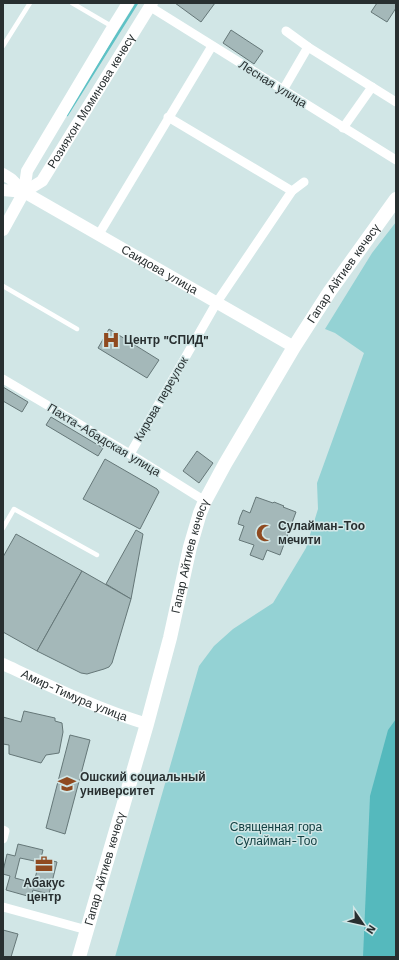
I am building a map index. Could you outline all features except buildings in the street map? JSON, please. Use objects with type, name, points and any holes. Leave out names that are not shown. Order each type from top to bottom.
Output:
[{"type":"main road","name":"Гапар Айтиев көчөсү","points":[[79,957],[147,724],[170,638],[190,547],[200,512],[224,464],[294,347],[330,291],[396,199]]},
{"type":"street","name":"Розияхон Моминова көчөсү","points":[[3,230],[24,192],[27,171],[112,27],[128,3]]},
{"type":"street","name":"Розияхон Моминова көчөсү","points":[[24,192],[42,181],[150,5]]},
{"type":"street","name":"Лесная улица","points":[[150,5],[212,46],[396,160]]},
{"type":"street","points":[[286,31],[308,47],[396,102]]},
{"type":"street","points":[[99,234],[168,116],[212,46]]},
{"type":"street","points":[[283,90],[308,47]]},
{"type":"street","points":[[343,128],[372,86]]},
{"type":"street","points":[[168,116],[292,191]]},
{"type":"street","name":"Саидова улица","points":[[3,174],[11,179],[24,192],[294,347]]},
{"type":"street","name":"Кирова переулок","points":[[130,454],[217,302],[292,191],[304,182]]},
{"type":"street","name":"Саидова улица","points":[[3,190],[24,192]]},
{"type":"street","name":"Пахта-Абадская улица","points":[[3,379],[130,454],[205,501]]},
{"type":"street","name":"Амир-Тимура улица","points":[[3,664],[62,692],[118,715],[147,724]]},
{"type":"street","points":[[3,830],[5,831],[3,839]]},
{"type":"street","points":[[3,908],[87,930]]},
{"type":"lane","points":[[3,46],[30,3]]},
{"type":"lane","points":[[72,3],[112,27]]},
{"type":"lane","points":[[3,286],[77,329]]},
{"type":"lane","points":[[3,528],[14,509],[97,555]]},
{"type":"green space","name":"Священная гора Сулайман-Тоо","points":[[396,222],[396,957],[115,957],[199,666],[214,646],[233,629],[273,603],[306,548],[318,509],[317,483],[364,353],[335,333],[325,329],[372,253]]},
{"type":"shaded area","points":[[396,719],[396,957],[363,957],[370,796],[388,730]]},
{"type":"waterway","points":[[67,115],[137,3]]},
{"type":"place","name":"Центр \"СПИД\"","points":[[111,340]]},
{"type":"place","name":"Сулайман-Тоо мечити","points":[[265,533]]},
{"type":"place","name":"Ошский социальный университет","points":[[67,784]]},
{"type":"place","name":"Абакус центр","points":[[44,864]]}]
